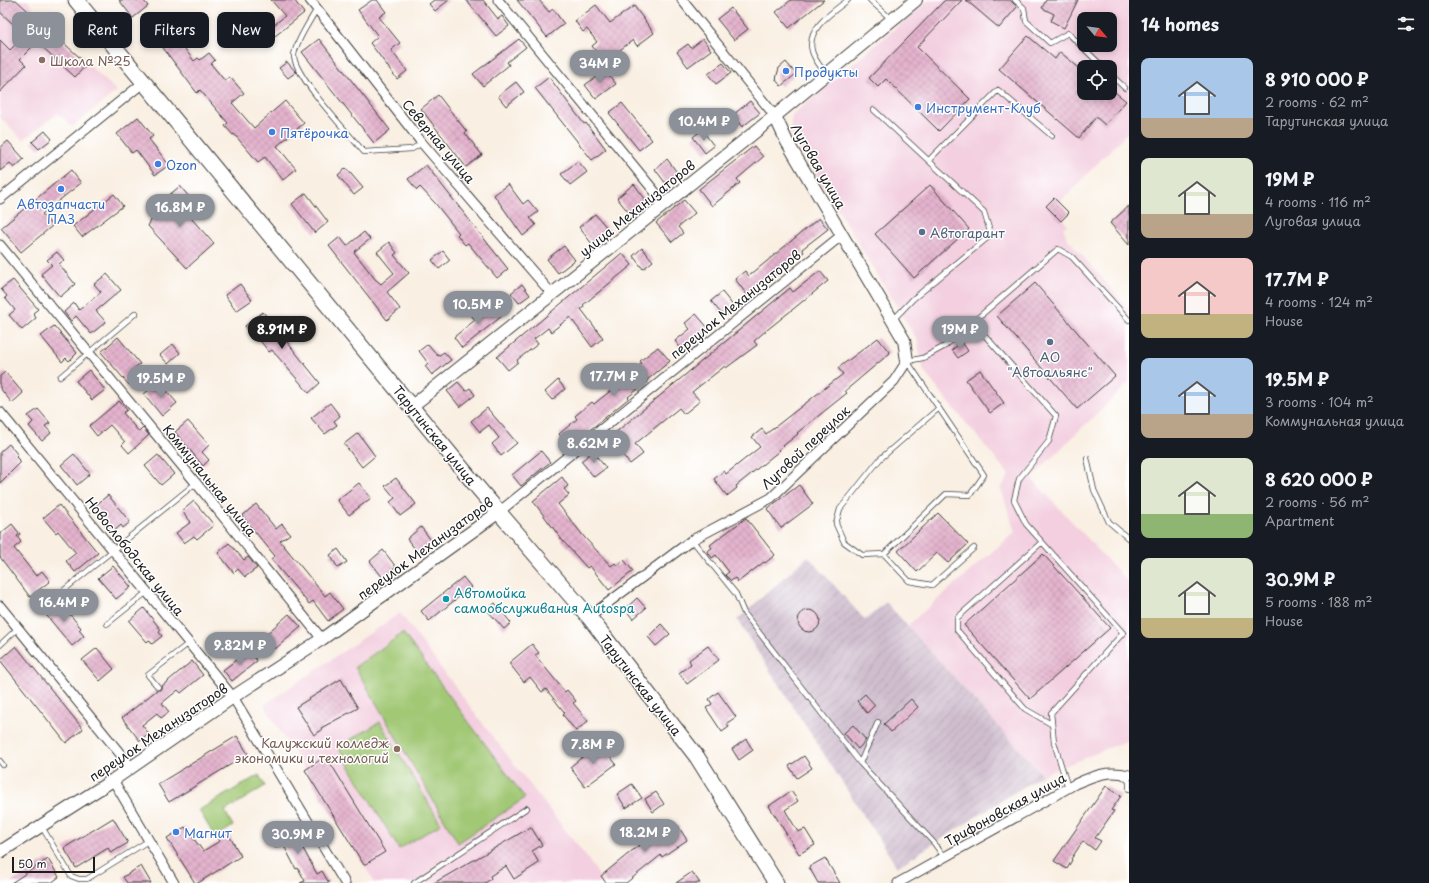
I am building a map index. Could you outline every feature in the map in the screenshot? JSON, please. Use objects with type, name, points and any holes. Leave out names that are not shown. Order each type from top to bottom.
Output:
[{"type":"main road","name":"Тарутинская улица","points":[[76,0],[499,512],[589,618],[697,757],[776,883]]},
{"type":"street","name":"Северная улица","points":[[310,0],[422,143],[552,294]]},
{"type":"street","points":[[498,0],[664,203]]},
{"type":"street","name":"Луговая улица","points":[[682,0],[775,116],[787,142],[904,340],[907,361]]},
{"type":"street","name":"улица Механизаторов","points":[[412,406],[826,75],[916,0]]},
{"type":"street","points":[[0,199],[144,82]]},
{"type":"street","name":"переулок Механизаторов","points":[[0,852],[113,780],[233,697],[322,640],[499,512],[842,235]]},
{"type":"street","name":"Коммунальная улица","points":[[0,246],[196,483],[322,640]]},
{"type":"street","name":"Луговой переулок","points":[[589,618],[692,540],[772,498],[894,381],[907,361]]},
{"type":"street","name":"Новослободская улица","points":[[0,412],[233,697],[346,883]]},
{"type":"street","points":[[0,606],[131,767]]},
{"type":"street","name":"Трифоновская улица","points":[[898,883],[1068,788],[1096,774],[1118,772],[1129,775]]},
{"type":"street","points":[[113,780],[174,883]]},
{"type":"lane","points":[[826,75],[812,51],[814,33],[825,18],[848,0]]},
{"type":"lane","points":[[870,0],[892,20]]},
{"type":"lane","points":[[1015,0],[1024,8],[1026,21],[1050,43],[1068,33],[1096,60]]},
{"type":"lane","points":[[317,9],[304,30],[294,55],[297,65],[307,82],[364,152],[412,149],[422,143]]},
{"type":"lane","points":[[1117,81],[1125,88]]},
{"type":"lane","points":[[929,160],[998,90],[1052,136]]},
{"type":"lane","points":[[874,110],[984,212],[991,235],[913,299],[893,320]]},
{"type":"lane","points":[[939,408],[880,459],[840,509],[836,524],[844,542],[862,555],[884,554],[946,494],[970,495],[984,475],[939,408],[907,361],[923,358],[945,346],[1058,249],[1072,257],[1129,320]]},
{"type":"lane","points":[[60,377],[136,313]]},
{"type":"lane","points":[[973,322],[1056,416],[1049,441],[1018,479],[1014,500],[1026,524],[1124,633],[1051,714],[1054,742],[1068,788]]},
{"type":"lane","points":[[1087,458],[1094,490],[1109,522],[1129,539]]},
{"type":"lane","points":[[53,598],[196,483]]},
{"type":"lane","points":[[692,540],[736,594],[744,613],[860,763],[934,843],[944,857]]},
{"type":"lane","points":[[1042,542],[957,618],[957,630],[1025,709],[1051,724]]},
{"type":"lane","points":[[884,554],[909,581],[932,585],[974,548]]},
{"type":"lane","points":[[107,624],[147,592]]},
{"type":"lane","points":[[0,645],[18,628]]},
{"type":"lane","points":[[158,687],[148,675],[189,643]]},
{"type":"lane","points":[[860,763],[878,722]]},
{"type":"lane","points":[[1118,772],[1129,781],[1129,789]]},
{"type":"lane","points":[[414,883],[527,808]]},
{"type":"lane","points":[[42,826],[71,876],[79,879],[87,879],[148,841]]},
{"type":"shaded area","name":"Школа №25","points":[[0,0],[27,0],[37,12],[12,12],[12,48],[65,48],[65,43],[117,91],[72,127],[58,113],[23,140],[0,117]]},
{"type":"shaded area","points":[[929,0],[1129,0],[1129,131],[1059,203],[1069,213],[1063,219],[1067,225],[1063,227],[1067,238],[1129,309],[1129,382],[1031,478],[1129,583],[1129,740],[1042,775],[907,626],[1015,532],[1001,489],[1009,475],[924,372],[917,340],[790,131],[792,115]]},
{"type":"shaded area","points":[[808,556],[865,620],[886,602],[1042,775],[897,867],[737,620]]},
{"type":"shaded area","name":"Калужский колледж экономики и технологий","points":[[400,613],[486,728],[587,858],[604,883],[375,883],[264,705]]},
{"type":"green space","points":[[403,633],[525,798],[458,843],[355,667]]},
{"type":"green space","points":[[380,722],[441,824],[399,849],[338,747]]},
{"type":"green space","points":[[259,775],[265,786],[225,811],[233,826],[215,837],[199,810]]},
{"type":"building","points":[[0,0],[16,0],[29,12],[12,12],[12,23],[0,12]]},
{"type":"building","points":[[119,0],[143,0],[148,6],[133,18],[132,12],[128,12]]},
{"type":"building","points":[[271,0],[294,0],[304,13],[275,36],[275,24],[285,16]]},
{"type":"building","points":[[372,0],[377,0],[386,12],[379,17],[400,43],[391,50],[407,71],[397,79],[370,43],[378,36],[358,10]]},
{"type":"building","points":[[434,0],[449,0],[435,11],[429,4]]},
{"type":"building","points":[[466,0],[483,0],[498,19],[502,16],[509,26],[496,36]]},
{"type":"building","points":[[517,0],[539,0],[549,12],[553,9],[564,24],[547,37]]},
{"type":"building","points":[[791,0],[824,0],[789,28],[776,12]]},
{"type":"building","points":[[945,0],[962,0],[917,47],[970,99],[939,131],[886,79],[878,87],[869,78]]},
{"type":"building","points":[[966,0],[1010,0],[1017,7],[999,28]]},
{"type":"building","points":[[1046,0],[1078,0],[1064,28],[1051,21],[1054,14],[1042,8]]},
{"type":"building","points":[[596,5],[610,23],[634,6],[654,33],[637,46],[633,40],[604,62],[592,46],[597,42],[587,29],[583,32],[575,21]]},
{"type":"building","points":[[731,8],[748,29],[734,40],[717,19]]},
{"type":"building","points":[[1028,36],[1055,59],[1060,52],[1077,66],[1077,100],[1117,100],[1117,94],[1126,101],[1105,125],[1096,117],[1079,138],[999,69]]},
{"type":"building","points":[[319,39],[390,130],[374,143],[302,52]]},
{"type":"building","points":[[519,39],[526,47],[507,62],[509,65],[483,86],[473,74]]},
{"type":"building","points":[[703,39],[711,50],[688,67],[677,52],[688,44],[691,48]]},
{"type":"building","points":[[0,40],[10,50],[12,48],[31,48],[20,59],[26,65],[0,92]]},
{"type":"building","points":[[65,44],[87,64],[75,77],[44,48],[65,48]]},
{"type":"building","points":[[163,48],[184,48],[194,61],[198,58],[200,60],[209,53],[215,60],[211,64],[225,81],[230,77],[244,93],[232,103],[254,128],[285,101],[304,123],[277,146],[296,169],[283,180],[265,157],[258,162],[234,134],[233,135],[225,126],[228,123],[200,90],[197,93]]},
{"type":"building","points":[[287,62],[296,72],[288,78],[279,68]]},
{"type":"building","name":"Продукты","points":[[786,62],[796,74],[781,86],[776,80],[777,75],[779,68]]},
{"type":"building","points":[[723,63],[731,73],[716,84],[708,74]]},
{"type":"building","points":[[605,70],[616,84],[596,99],[585,85]]},
{"type":"building","points":[[549,77],[584,124],[586,123],[606,149],[592,160],[535,88]]},
{"type":"building","points":[[516,82],[524,92],[506,106],[498,96]]},
{"type":"building","points":[[438,95],[467,132],[465,133],[482,155],[466,167],[421,109]]},
{"type":"building","points":[[750,101],[760,113],[742,127],[733,115]]},
{"type":"building","points":[[622,103],[652,140],[639,150],[609,113]]},
{"type":"building","points":[[138,117],[153,136],[149,139],[169,165],[155,175],[136,150],[132,153],[117,134]]},
{"type":"building","points":[[702,130],[714,146],[705,153],[693,137]]},
{"type":"building","points":[[45,131],[52,139],[39,149],[32,142]]},
{"type":"building","points":[[8,141],[24,159],[14,168],[10,163],[0,171],[0,148]]},
{"type":"building","points":[[754,146],[763,157],[737,179],[740,183],[712,206],[699,189]]},
{"type":"building","points":[[667,159],[679,175],[666,184],[655,169]]},
{"type":"building","points":[[578,161],[587,172],[570,185],[561,174]]},
{"type":"building","points":[[426,165],[508,269],[497,278],[468,243],[465,245],[457,235],[459,233],[435,203],[420,187],[417,190],[408,179]]},
{"type":"building","points":[[346,168],[363,188],[354,195],[338,175]]},
{"type":"building","points":[[71,170],[81,183],[42,214],[52,226],[21,252],[1,228]]},
{"type":"building","points":[[508,184],[523,204],[528,200],[538,212],[530,218],[536,225],[523,236],[494,195]]},
{"type":"building","points":[[634,184],[646,200],[629,213],[617,198]]},
{"type":"building","points":[[930,185],[969,229],[914,278],[875,234]]},
{"type":"building","points":[[180,186],[200,210],[191,218],[214,244],[187,268],[148,226],[161,202]]},
{"type":"building","points":[[306,193],[328,222],[315,233],[292,204]]},
{"type":"building","points":[[114,194],[123,206],[82,237],[73,226]]},
{"type":"building","points":[[1054,198],[1069,213],[1061,221],[1046,206]]},
{"type":"building","points":[[684,200],[695,213],[678,227],[683,233],[672,242],[656,223]]},
{"type":"building","points":[[1129,206],[1129,245],[1110,223]]},
{"type":"building","points":[[595,214],[609,230],[592,244],[579,227]]},
{"type":"building","points":[[819,218],[828,229],[802,249],[804,252],[748,296],[735,279],[745,271],[749,276]]},
{"type":"building","points":[[364,232],[370,239],[354,252],[375,279],[381,284],[394,273],[377,252],[389,242],[397,253],[394,255],[409,273],[387,292],[400,309],[387,320],[329,246],[340,237],[347,246]]},
{"type":"building","points":[[564,246],[575,260],[558,273],[547,259]]},
{"type":"building","points":[[642,248],[653,261],[643,269],[633,256]]},
{"type":"building","points":[[443,251],[450,260],[439,269],[432,260]]},
{"type":"building","points":[[57,252],[64,260],[59,264],[75,284],[60,297],[41,274],[52,265],[47,260]]},
{"type":"building","points":[[622,253],[632,265],[583,305],[584,307],[581,309],[603,338],[592,347],[570,317],[551,332],[548,328],[534,339],[538,344],[517,360],[518,362],[508,370],[497,357]]},
{"type":"building","points":[[820,271],[828,281],[754,341],[757,345],[726,368],[725,366],[692,392],[700,401],[684,414],[679,408],[635,444],[643,454],[630,464],[609,438],[790,288],[793,292]]},
{"type":"building","points":[[107,274],[121,290],[96,311],[106,322],[91,334],[76,316],[71,321],[64,312],[74,303],[79,310],[101,292],[94,284]]},
{"type":"building","points":[[13,280],[38,309],[33,313],[36,318],[22,330],[9,315],[15,310],[5,298],[7,296],[1,289]]},
{"type":"building","points":[[1035,283],[1115,376],[1077,409],[997,316]]},
{"type":"building","points":[[240,284],[252,300],[236,311],[225,295]]},
{"type":"building","points":[[522,284],[530,295],[519,303],[511,293]]},
{"type":"building","points":[[722,292],[735,308],[724,317],[711,301]]},
{"type":"building","points":[[492,305],[502,316],[462,348],[454,337],[475,320],[471,315],[483,306],[486,310]]},
{"type":"building","points":[[263,312],[320,383],[309,393],[272,350],[269,352],[258,338],[255,340],[245,326]]},
{"type":"building","points":[[696,314],[709,329],[684,352],[675,341],[690,329],[685,323]]},
{"type":"building","points":[[54,326],[77,353],[69,361],[66,358],[62,362],[41,336]]},
{"type":"building","points":[[118,337],[140,364],[134,368],[141,376],[129,385],[101,352]]},
{"type":"building","points":[[878,338],[890,353],[845,391],[847,393],[797,433],[798,434],[736,486],[737,488],[727,496],[714,479],[724,471],[726,474],[760,447],[752,437],[762,429],[766,434],[843,374],[838,368]]},
{"type":"building","points":[[962,342],[968,351],[958,358],[952,350]]},
{"type":"building","points":[[173,344],[180,353],[168,364],[160,355]]},
{"type":"building","points":[[428,344],[438,356],[444,352],[451,360],[432,375],[425,366],[428,363],[419,351]]},
{"type":"building","points":[[658,347],[670,361],[628,397],[629,398],[569,447],[559,434],[577,419],[575,416],[592,402],[594,404],[623,381],[622,379],[642,363],[640,361]]},
{"type":"building","points":[[89,370],[105,390],[92,400],[76,381]]},
{"type":"building","points":[[980,370],[1004,403],[990,413],[966,380]]},
{"type":"building","points":[[5,372],[23,393],[12,403],[0,388],[0,376]]},
{"type":"building","points":[[558,380],[565,389],[552,400],[545,392]]},
{"type":"building","points":[[159,382],[177,403],[162,416],[144,394]]},
{"type":"building","points":[[458,382],[466,391],[470,388],[475,395],[460,407],[447,391]]},
{"type":"building","points":[[119,401],[127,410],[123,413],[139,432],[143,428],[149,435],[129,453],[122,445],[125,442],[110,425],[97,436],[89,426]]},
{"type":"building","points":[[330,403],[340,416],[334,421],[337,425],[325,434],[311,418]]},
{"type":"building","points":[[487,408],[517,443],[501,456],[492,444],[499,438],[489,425],[480,432],[471,421]]},
{"type":"building","points":[[38,409],[50,423],[45,426],[51,433],[42,441],[29,426],[33,422],[28,416]]},
{"type":"building","points":[[188,421],[209,445],[202,452],[209,460],[203,466],[175,432]]},
{"type":"building","points":[[358,433],[375,456],[362,467],[344,444]]},
{"type":"building","points":[[9,444],[18,455],[16,457],[21,462],[0,483],[0,452]]},
{"type":"building","points":[[541,451],[550,462],[521,486],[512,475]]},
{"type":"building","points":[[593,452],[606,468],[594,477],[581,461]]},
{"type":"building","points":[[74,454],[90,474],[77,485],[61,465]]},
{"type":"building","points":[[158,455],[174,474],[161,485],[145,466]]},
{"type":"building","points":[[562,477],[568,486],[564,489],[569,495],[558,504],[585,538],[611,566],[615,563],[617,566],[624,560],[633,571],[609,590],[590,566],[587,568],[562,540],[533,501]]},
{"type":"building","points":[[396,478],[416,504],[400,516],[390,502],[395,498],[385,486]]},
{"type":"building","points":[[359,483],[371,498],[349,515],[337,500]]},
{"type":"building","points":[[799,485],[813,504],[781,528],[767,509]]},
{"type":"building","points":[[108,495],[130,522],[123,528],[121,525],[112,533],[104,524],[107,521],[95,506]]},
{"type":"building","points":[[194,501],[214,525],[197,539],[194,536],[184,543],[176,533],[191,522],[182,511]]},
{"type":"building","points":[[256,504],[276,529],[282,524],[290,534],[280,541],[325,596],[330,592],[343,609],[328,621],[313,601],[309,604],[271,559],[275,556],[242,516]]},
{"type":"building","points":[[59,505],[98,553],[75,572],[66,561],[76,553],[58,531],[56,533],[43,518]]},
{"type":"building","points":[[938,513],[968,544],[948,563],[937,553],[917,572],[898,551]]},
{"type":"building","points":[[746,518],[775,555],[738,582],[735,578],[731,581],[725,575],[729,572],[716,555],[712,558],[707,551],[712,548],[710,545]]},
{"type":"building","points":[[12,524],[20,534],[17,536],[21,542],[14,548],[36,576],[42,571],[50,581],[30,597],[0,557],[0,534]]},
{"type":"building","points":[[421,527],[434,544],[420,555],[407,539]]},
{"type":"building","points":[[229,543],[244,560],[248,557],[257,568],[245,577],[238,569],[234,573],[218,553]]},
{"type":"building","points":[[338,549],[347,562],[338,568],[330,555]]},
{"type":"building","points":[[383,550],[396,567],[383,578],[370,561]]},
{"type":"building","points":[[1043,554],[1110,628],[1030,699],[964,625]]},
{"type":"building","points":[[113,566],[131,587],[116,599],[98,578]]},
{"type":"building","name":"Автомойка самообслуживания Autospa","points":[[463,577],[471,587],[429,621],[421,611]]},
{"type":"building","points":[[637,598],[646,608],[633,619],[625,609]]},
{"type":"building","points":[[51,602],[60,611],[64,607],[81,628],[79,630],[84,636],[72,646],[42,610]]},
{"type":"building","points":[[495,603],[511,623],[504,629],[487,610]]},
{"type":"building","points":[[144,608],[161,630],[159,632],[162,636],[152,644],[149,640],[147,642],[129,621]]},
{"type":"building","points":[[809,610],[813,611],[819,617],[819,625],[813,631],[809,632],[805,631],[799,625],[798,621],[799,617],[805,611]]},
{"type":"building","points":[[289,614],[301,627],[275,649],[264,636]]},
{"type":"building","points":[[661,624],[670,634],[656,646],[648,637]]},
{"type":"building","points":[[532,644],[539,653],[535,655],[565,692],[567,690],[576,701],[573,703],[588,721],[576,731],[563,715],[565,713],[546,689],[542,692],[530,677],[524,682],[509,663]]},
{"type":"building","points":[[16,646],[83,729],[66,743],[0,660]]},
{"type":"building","points":[[708,646],[719,660],[687,684],[679,673],[691,664],[689,660]]},
{"type":"building","points":[[97,648],[114,669],[100,681],[82,660]]},
{"type":"building","points":[[249,650],[257,661],[232,681],[223,670]]},
{"type":"building","points":[[192,661],[203,675],[181,693],[178,690],[162,703],[169,712],[161,718],[157,713],[142,725],[149,734],[140,741],[122,718],[157,690],[160,690],[162,686]]},
{"type":"building","points":[[341,679],[358,708],[321,728],[322,730],[314,735],[296,707]]},
{"type":"building","points":[[718,692],[736,717],[727,723],[729,727],[722,732],[706,708],[712,704],[709,699]]},
{"type":"building","points":[[865,694],[875,705],[867,713],[857,701]]},
{"type":"building","points":[[911,699],[918,707],[891,732],[884,724]]},
{"type":"building","points":[[853,725],[866,740],[858,749],[844,733]]},
{"type":"building","points":[[237,736],[248,754],[169,802],[158,784]]},
{"type":"building","points":[[746,739],[753,750],[739,760],[732,749]]},
{"type":"building","points":[[600,743],[616,764],[585,787],[570,767]]},
{"type":"building","points":[[326,756],[385,852],[364,865],[305,770]]},
{"type":"building","points":[[804,756],[812,768],[797,778],[789,766]]},
{"type":"building","points":[[632,784],[642,798],[626,808],[617,794]]},
{"type":"building","points":[[1106,786],[1121,796],[1111,810],[1114,811],[1095,838],[1101,841],[1095,850],[1083,841],[1071,859],[1072,860],[1067,869],[1054,861]]},
{"type":"building","points":[[791,791],[798,801],[785,810],[798,832],[805,829],[815,845],[799,854],[769,806]]},
{"type":"building","points":[[656,792],[664,804],[653,812],[645,799]]},
{"type":"building","points":[[113,818],[128,843],[111,853],[108,848],[76,868],[64,848]]},
{"type":"building","points":[[660,820],[668,833],[678,826],[687,840],[662,857],[661,855],[626,883],[606,883],[601,876],[649,837],[644,829]]},
{"type":"building","points":[[290,825],[317,874],[322,871],[329,883],[300,883],[305,881],[298,868],[296,869],[283,844],[275,848],[269,836]]},
{"type":"building","points":[[185,827],[203,851],[220,841],[218,838],[227,832],[241,856],[198,883],[195,883],[167,838]]},
{"type":"building","points":[[531,827],[542,845],[532,851],[539,863],[514,879],[506,866],[490,876],[491,879],[485,883],[434,883]]},
{"type":"building","points":[[825,858],[840,883],[818,883],[809,867]]},
{"type":"building","points":[[48,859],[59,877],[51,883],[11,883]]},
{"type":"building","points":[[141,866],[151,883],[127,883],[123,877]]},
{"type":"building","points":[[692,872],[700,883],[676,883]]},
{"type":"place","name":"Школа №25","points":[[42,60]]},
{"type":"place","name":"Продукты","points":[[786,71]]},
{"type":"place","name":"Инструмент-Клуб","points":[[918,107]]},
{"type":"place","name":"Пятёрочка","points":[[272,132]]},
{"type":"place","name":"Ozon","points":[[158,164]]},
{"type":"place","name":"Автозапчасти ПАЗ","points":[[61,189]]},
{"type":"place","name":"Автогарант","points":[[922,232]]},
{"type":"place","name":"АО \"Автоальянс\"","points":[[1050,342]]},
{"type":"place","name":"Автомойка самообслуживания Autospa","points":[[446,599]]},
{"type":"place","name":"Калужский колледж экономики и технологий","points":[[397,749]]},
{"type":"place","name":"Магнит","points":[[176,832]]}]
